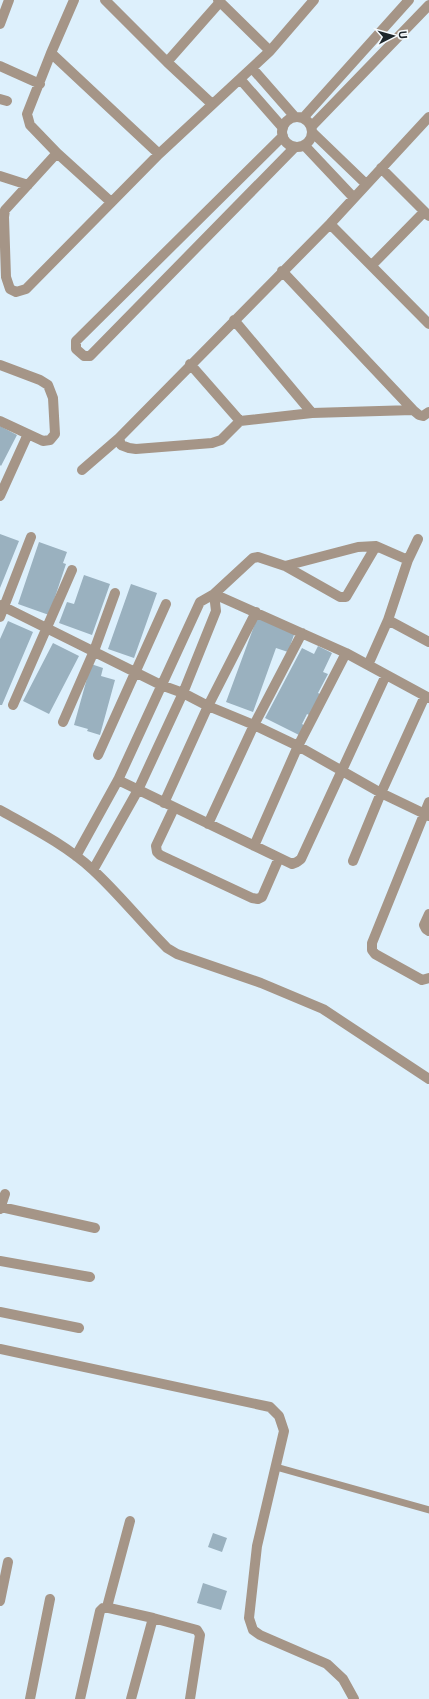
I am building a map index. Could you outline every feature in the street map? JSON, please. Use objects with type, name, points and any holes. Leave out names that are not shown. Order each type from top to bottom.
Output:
[{"type":"street","points":[[0,24],[9,0]]},
{"type":"street","points":[[74,0],[50,53],[40,84],[27,114],[28,120],[30,125],[58,153],[111,202]]},
{"type":"street","points":[[105,0],[167,62],[212,104]]},
{"type":"street","points":[[58,153],[3,209],[6,277],[10,289],[16,292],[26,289],[159,154],[270,51],[314,0]]},
{"type":"street","points":[[410,0],[299,118],[287,121],[283,132],[76,341],[76,349],[84,356],[90,356],[299,146],[310,140],[312,129],[429,5]]},
{"type":"street","points":[[167,62],[219,1],[270,51]]},
{"type":"street","points":[[50,53],[159,154]]},
{"type":"street","points":[[0,66],[40,84]]},
{"type":"street","points":[[252,68],[299,118],[309,124],[312,129],[366,184]]},
{"type":"street","points":[[240,79],[283,132],[288,143],[299,146],[353,197]]},
{"type":"street","points":[[82,470],[119,438],[190,364],[330,224],[353,197],[429,117]]},
{"type":"street","points":[[372,265],[427,214],[381,168]]},
{"type":"street","points":[[0,176],[28,184]]},
{"type":"street","points":[[330,224],[429,324]]},
{"type":"street","points":[[282,271],[413,410],[419,415],[423,416],[429,412]]},
{"type":"street","points":[[234,320],[312,413]]},
{"type":"street","points":[[190,364],[240,421]]},
{"type":"street","points":[[0,365],[44,382],[52,393],[55,434],[53,438],[47,442],[0,421]]},
{"type":"street","points":[[119,438],[121,444],[129,448],[136,449],[212,443],[221,440],[240,421],[312,413],[413,410]]},
{"type":"street","points":[[0,496],[28,434]]},
{"type":"street","points":[[0,617],[2,606],[31,537]]},
{"type":"street","points":[[368,665],[388,620],[408,560],[418,539]]},
{"type":"street","points":[[285,566],[358,547],[376,546],[408,560]]},
{"type":"street","points":[[76,856],[118,780],[200,602],[214,594],[253,558],[258,557],[285,566],[340,597],[346,597],[376,546]]},
{"type":"street","points":[[13,705],[48,628],[72,570]]},
{"type":"street","points":[[63,722],[94,651],[115,593]]},
{"type":"street","points":[[214,594],[346,653],[427,697],[380,793],[353,861]]},
{"type":"street","points":[[93,870],[138,790],[183,693],[216,611],[214,594]]},
{"type":"street","points":[[98,755],[166,604]]},
{"type":"street","points":[[2,606],[161,685],[183,693],[208,706],[254,725],[298,746],[380,793],[426,815]]},
{"type":"street","points":[[164,803],[208,706],[256,612]]},
{"type":"street","points":[[388,620],[428,640]]},
{"type":"street","points":[[208,824],[254,725],[302,633]]},
{"type":"street","points":[[254,846],[298,746],[346,653]]},
{"type":"street","points":[[118,780],[292,864],[301,859],[386,675]]},
{"type":"street","points":[[429,802],[426,815],[372,943],[372,950],[375,954],[422,980],[429,978]]},
{"type":"street","points":[[174,808],[156,846],[156,852],[160,856],[252,898],[258,899],[262,897],[279,858]]},
{"type":"street","points":[[0,810],[34,829],[76,856],[93,870],[167,948],[177,954],[261,983],[323,1009],[429,1078]]},
{"type":"street","points":[[429,914],[424,924],[426,929],[429,931]]},
{"type":"street","points":[[5,1194],[0,1208],[95,1228]]},
{"type":"street","points":[[0,1261],[90,1277]]},
{"type":"street","points":[[0,1312],[79,1328]]},
{"type":"street","points":[[0,1349],[270,1407],[280,1416],[284,1430],[257,1546],[248,1618],[252,1630],[327,1664],[343,1679],[354,1699]]},
{"type":"street","points":[[107,1607],[130,1521]]},
{"type":"street","points":[[0,1601],[8,1562]]},
{"type":"street","points":[[30,1699],[50,1599]]},
{"type":"street","points":[[80,1699],[100,1611],[107,1607],[197,1630],[200,1635],[190,1699]]},
{"type":"street","points":[[131,1699],[153,1618]]},
{"type":"lane","points":[[276,1467],[429,1510]]},
{"type":"building","points":[[0,426],[17,435],[1,466],[0,465]]},
{"type":"building","points":[[0,534],[19,541],[0,588]]},
{"type":"building","points":[[39,542],[67,552],[63,563],[66,564],[49,615],[18,604]]},
{"type":"building","points":[[84,575],[110,584],[92,635],[59,623],[67,602],[74,604]]},
{"type":"building","points":[[131,584],[157,593],[134,658],[108,649]]},
{"type":"building","points":[[257,618],[295,632],[288,652],[276,648],[253,712],[226,702]]},
{"type":"building","points":[[8,621],[33,632],[2,705],[0,705],[0,639]]},
{"type":"building","points":[[53,643],[79,656],[49,714],[23,701]]},
{"type":"building","points":[[318,646],[332,653],[323,672],[328,674],[318,693],[322,695],[311,716],[307,714],[302,724],[307,727],[303,737],[265,718],[302,648],[314,654]]},
{"type":"building","points":[[91,664],[103,668],[101,676],[115,680],[100,735],[87,731],[88,729],[74,725]]},
{"type":"building","points":[[213,1533],[227,1538],[222,1552],[208,1547]]},
{"type":"building","points":[[203,1583],[227,1591],[221,1610],[197,1603]]}]
